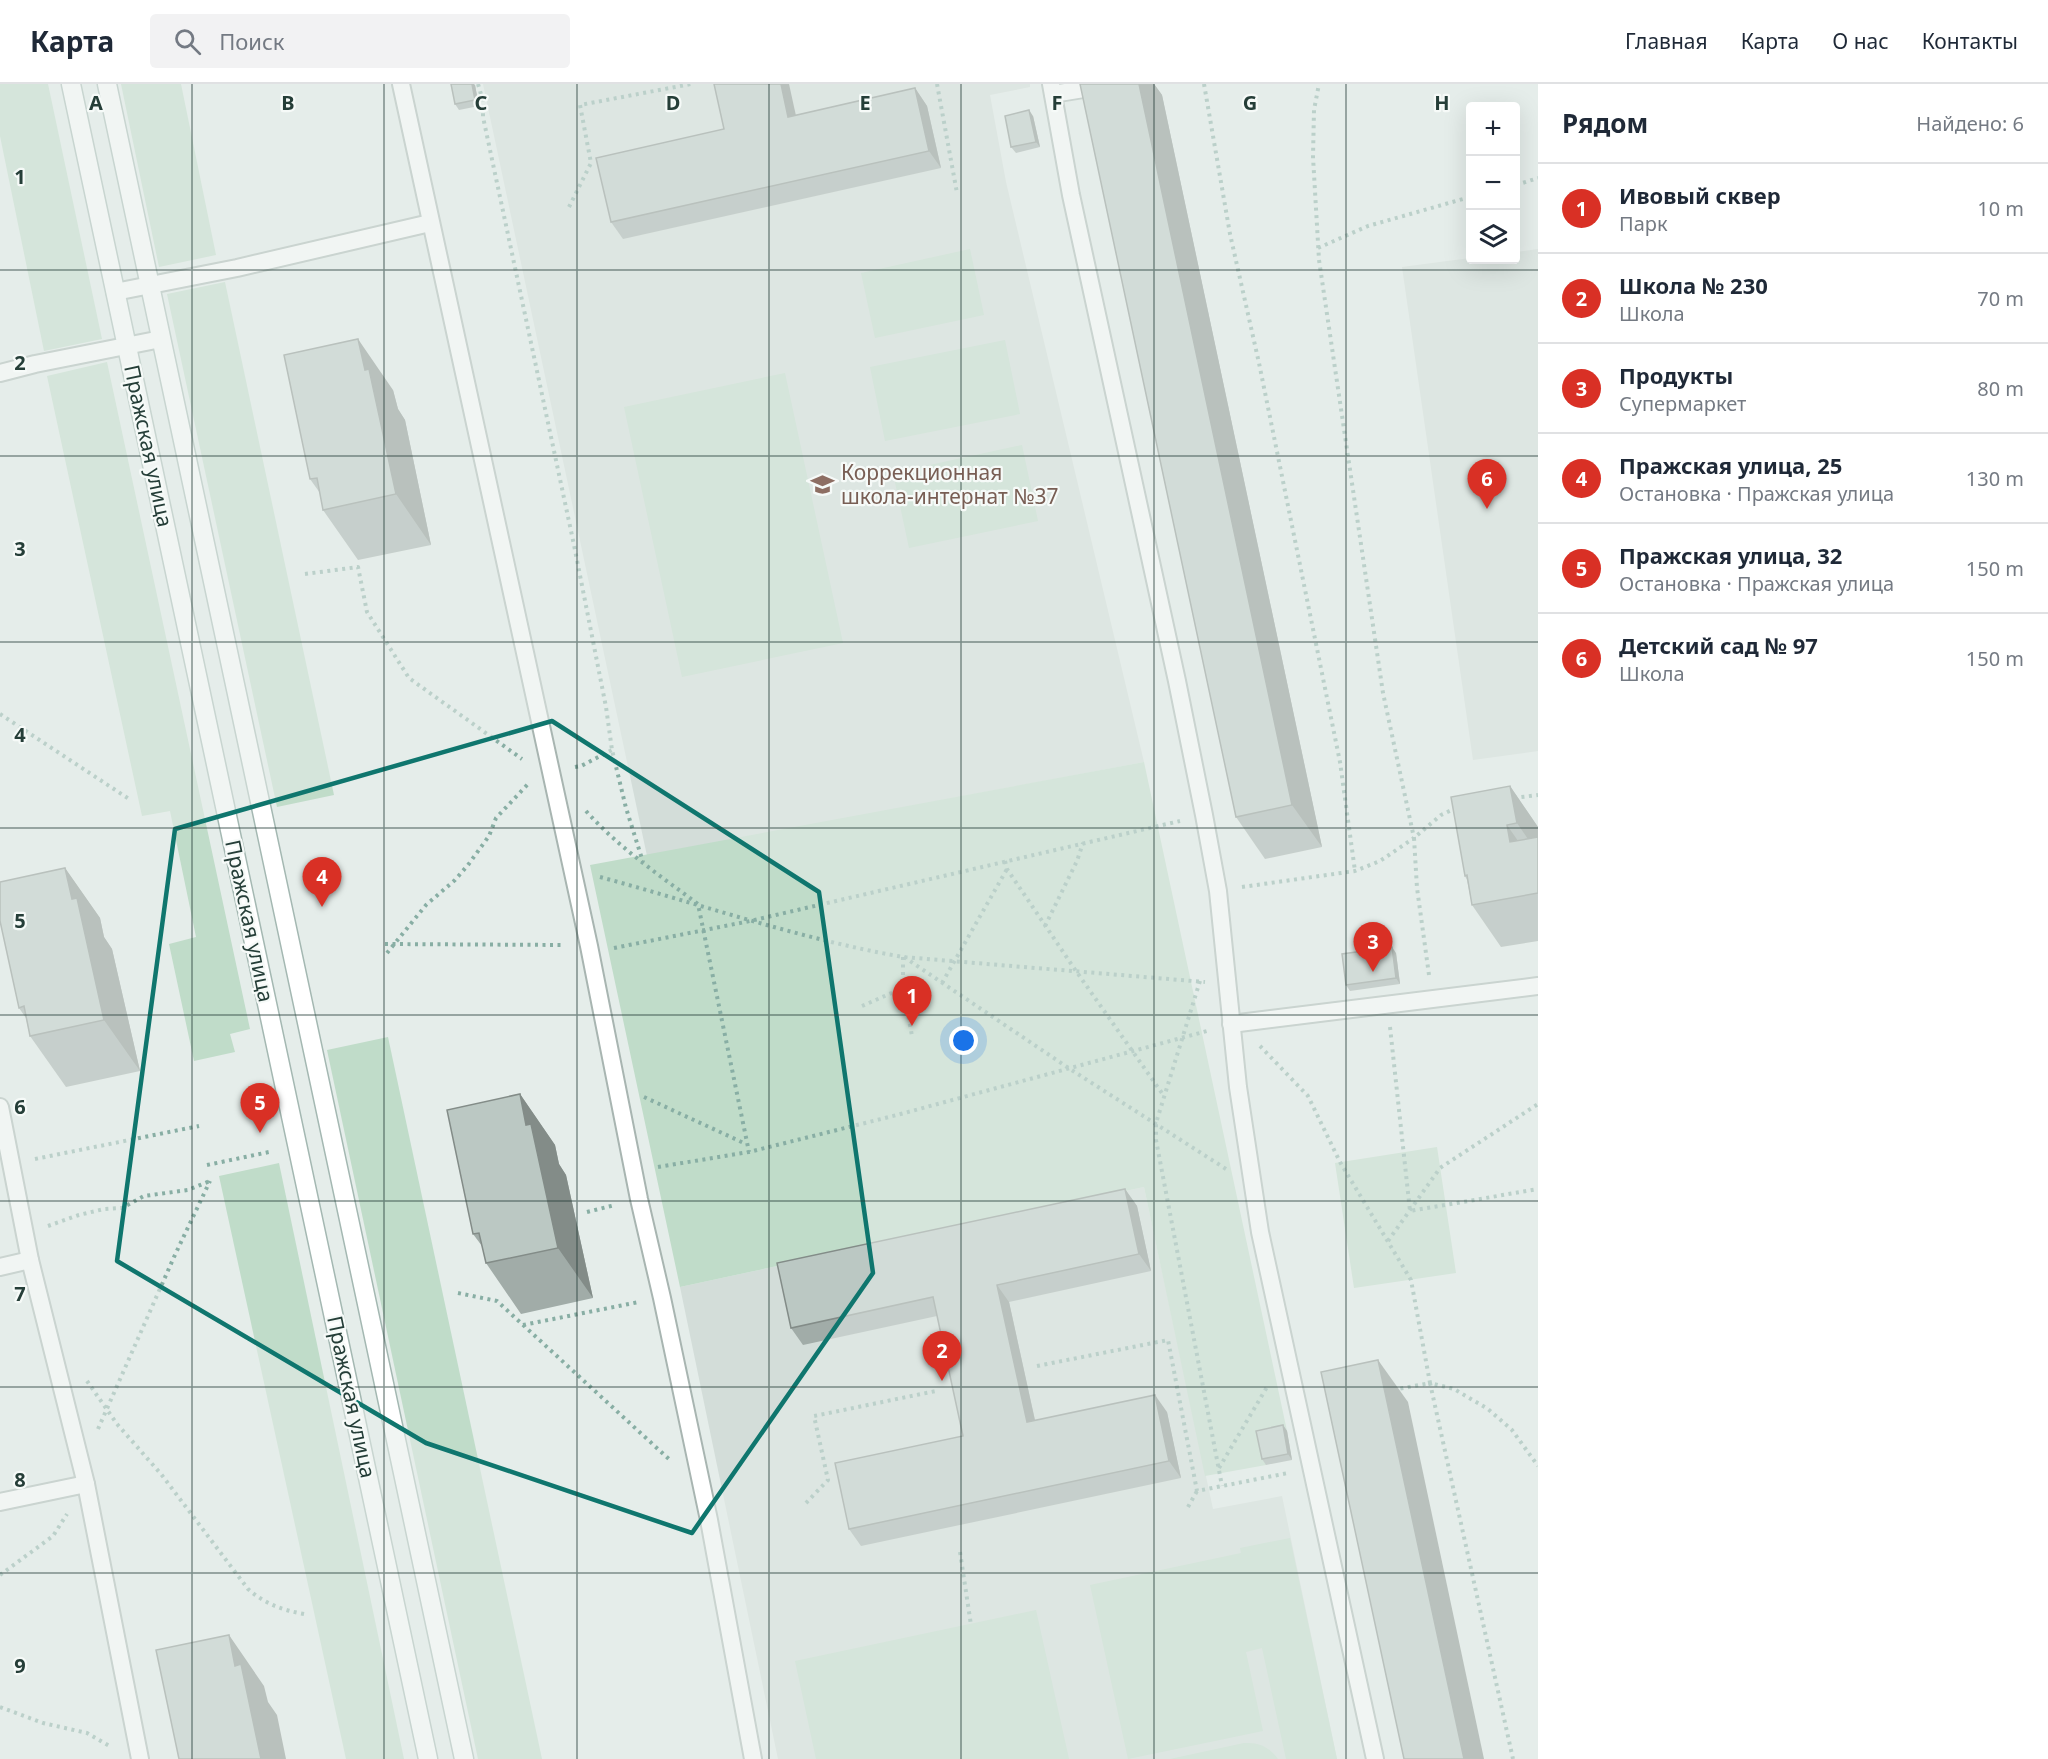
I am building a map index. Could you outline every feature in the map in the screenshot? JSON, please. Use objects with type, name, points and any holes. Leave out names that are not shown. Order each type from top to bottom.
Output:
[{"type":"street","name":"Пражская улица","points":[[71,84],[428,1759]]},
{"type":"street","name":"Пражская улица","points":[[107,84],[464,1759]]},
{"type":"lane","points":[[401,84],[546,771],[589,946],[639,1200],[702,1486],[753,1759]]},
{"type":"lane","points":[[1114,84],[1052,89],[1071,195],[1204,815],[1218,891],[1226,984],[1260,1232],[1375,1759]]},
{"type":"lane","points":[[115,292],[237,268],[430,223]]},
{"type":"lane","points":[[0,373],[161,339]]},
{"type":"lane","points":[[1231,1024],[1538,986]]},
{"type":"lane","points":[[0,1107],[30,1260],[84,1476],[140,1759]]},
{"type":"lane","points":[[0,1267],[30,1260]]},
{"type":"lane","points":[[0,1502],[84,1476]]},
{"type":"path","points":[[478,84],[483,101],[483,117],[574,545],[606,707],[612,750],[626,808],[643,862]]},
{"type":"path","points":[[569,207],[591,163],[580,105],[691,84]]},
{"type":"path","points":[[937,84],[957,193]]},
{"type":"path","points":[[1204,84],[1234,254],[1340,762],[1355,870]]},
{"type":"path","points":[[1319,84],[1314,110],[1312,157],[1318,248],[1345,447],[1383,693],[1414,838],[1417,888],[1432,999]]},
{"type":"path","points":[[1520,183],[1538,178]]},
{"type":"path","points":[[1318,248],[1368,226],[1466,198]]},
{"type":"path","points":[[305,574],[358,567],[367,612],[409,678],[527,763],[546,771]]},
{"type":"path","points":[[0,714],[129,799]]},
{"type":"path","points":[[387,953],[426,905],[455,880],[468,865],[489,836],[496,818],[523,789],[546,771],[581,766],[612,750]]},
{"type":"path","points":[[1504,799],[1538,795]]},
{"type":"path","points":[[583,807],[598,824],[643,862],[698,904],[750,1152]]},
{"type":"path","points":[[1218,891],[1355,870],[1380,861],[1414,838],[1441,815],[1458,807]]},
{"type":"path","points":[[385,944],[589,946],[610,949],[750,921],[1204,815]]},
{"type":"path","points":[[1045,926],[1077,861],[1083,843]]},
{"type":"path","points":[[1005,861],[1007,869],[1045,926],[1164,1096]]},
{"type":"path","points":[[942,983],[1007,869]]},
{"type":"path","points":[[572,870],[698,904],[750,921],[903,957],[1226,984]]},
{"type":"path","points":[[903,957],[1253,1187]]},
{"type":"path","points":[[903,957],[903,988],[912,1036]]},
{"type":"path","points":[[1204,971],[1156,1123],[1156,1140],[1222,1486]]},
{"type":"path","points":[[862,1006],[903,988]]},
{"type":"path","points":[[1388,1005],[1410,1210]]},
{"type":"path","points":[[634,1170],[750,1152],[1071,1069],[1231,1024],[1256,1042],[1308,1096],[1340,1162],[1412,1280],[1430,1383],[1513,1759]]},
{"type":"path","points":[[618,1092],[648,1098],[747,1144]]},
{"type":"path","points":[[1388,1241],[1440,1168],[1538,1104]]},
{"type":"path","points":[[11,1164],[199,1126]]},
{"type":"path","points":[[207,1165],[269,1152]]},
{"type":"path","points":[[0,1575],[53,1536],[84,1476],[105,1409],[210,1181],[188,1190],[144,1196],[122,1209],[104,1209],[79,1215],[25,1236]]},
{"type":"path","points":[[1410,1210],[1538,1189]]},
{"type":"path","points":[[458,1293],[497,1301],[656,1449],[702,1486]]},
{"type":"path","points":[[522,1325],[662,1298]]},
{"type":"path","points":[[1037,1366],[1168,1340],[1197,1491],[1188,1507]]},
{"type":"path","points":[[1218,1469],[1287,1353]]},
{"type":"path","points":[[82,1373],[105,1409],[161,1474],[248,1589],[260,1600],[281,1610],[304,1614]]},
{"type":"path","points":[[1386,1391],[1430,1383],[1454,1389],[1488,1409],[1512,1430],[1538,1466]]},
{"type":"path","points":[[806,1503],[828,1480],[814,1416],[936,1391]]},
{"type":"path","points":[[1197,1491],[1312,1469]]},
{"type":"path","points":[[960,1552],[972,1625]]},
{"type":"path","points":[[0,1707],[43,1723],[87,1733],[112,1747]]},
{"type":"highlighted area","points":[[552,721],[819,892],[873,1273],[692,1533],[426,1443],[117,1261],[175,829]]},
{"type":"shaded area","name":"Коррекционная школа-интернат №37","points":[[483,84],[1030,84],[1030,87],[990,95],[1006,182],[1144,762],[647,856]]},
{"type":"shaded area","points":[[1538,249],[1538,751],[1473,760],[1402,267],[1466,259],[1466,264],[1520,264],[1520,251]]},
{"type":"shaded area","points":[[1144,1187],[1213,1509],[1282,1496],[1337,1759],[778,1759],[680,1287]]},
{"type":"green space","points":[[0,84],[48,84],[102,339],[44,351],[0,136]]},
{"type":"green space","points":[[121,84],[181,84],[216,255],[159,267]]},
{"type":"green space","points":[[970,249],[984,315],[875,338],[861,273]]},
{"type":"green space","points":[[225,282],[334,795],[277,807],[167,294]]},
{"type":"green space","points":[[1005,340],[1020,414],[885,441],[870,367]]},
{"type":"green space","points":[[107,362],[250,1029],[230,1034],[235,1052],[194,1061],[169,944],[196,937],[170,811],[142,816],[47,376]]},
{"type":"green space","points":[[785,373],[843,643],[682,677],[624,407]]},
{"type":"green space","points":[[1022,445],[1038,521],[909,548],[893,473]]},
{"type":"green space","points":[[1144,762],[1287,1431],[1266,1465],[1205,1476],[1144,1187],[680,1287],[590,865]]},
{"type":"green space","points":[[388,1037],[542,1759],[478,1759],[327,1050]]},
{"type":"green space","points":[[1437,1147],[1456,1273],[1354,1288],[1335,1163]]},
{"type":"green space","points":[[279,1163],[404,1759],[346,1759],[219,1176]]},
{"type":"green space","points":[[1290,1538],[1337,1759],[1286,1759],[1262,1648],[1246,1652],[1263,1731],[1128,1759],[1090,1585],[1241,1553],[1240,1548]]},
{"type":"green space","points":[[1036,1610],[1069,1759],[816,1759],[795,1661]]},
{"type":"green space","points":[[1244,1743],[1263,1746],[1278,1759],[1170,1759]]},
{"type":"building","points":[[451,84],[472,84],[475,100],[455,104]]},
{"type":"building","points":[[714,84],[781,84],[788,117],[915,88],[929,151],[611,222],[596,158],[724,129]]},
{"type":"building","points":[[1080,84],[1139,84],[1292,805],[1236,817]]},
{"type":"building","points":[[1029,110],[1036,142],[1011,147],[1005,116]]},
{"type":"building","points":[[358,339],[365,370],[369,369],[396,494],[323,510],[317,478],[310,479],[284,355]]},
{"type":"building","points":[[1510,786],[1517,823],[1507,825],[1510,842],[1538,837],[1538,893],[1472,905],[1451,797]]},
{"type":"building","points":[[65,868],[72,899],[77,898],[104,1020],[30,1036],[24,1006],[19,1008],[0,921],[0,882]]},
{"type":"building","points":[[1392,947],[1396,978],[1346,985],[1342,954]]},
{"type":"building","points":[[520,1094],[526,1125],[531,1124],[558,1248],[486,1263],[479,1233],[473,1234],[447,1110]]},
{"type":"building","points":[[1125,1189],[1139,1254],[997,1285],[1027,1422],[1155,1395],[1169,1461],[849,1529],[835,1463],[963,1436],[933,1297],[791,1328],[777,1263]]},
{"type":"building","points":[[1378,1360],[1464,1759],[1404,1759],[1321,1372]]},
{"type":"building","points":[[1283,1425],[1288,1454],[1262,1459],[1256,1431]]},
{"type":"building","points":[[229,1635],[235,1666],[241,1664],[261,1759],[179,1759],[156,1650]]},
{"type":"place","name":"Коррекционная школа-интернат №37","points":[[823,485]]},
{"type":"place","name":"Детский сад № 97","points":[[1487,509]]},
{"type":"place","name":"Пражская улица, 25","points":[[322,907]]},
{"type":"place","name":"Продукты","points":[[1373,972]]},
{"type":"place","name":"Ивовый сквер","points":[[912,1026]]},
{"type":"place","name":"Пражская улица, 32","points":[[260,1133]]},
{"type":"place","name":"Школа № 230","points":[[942,1381]]}]
